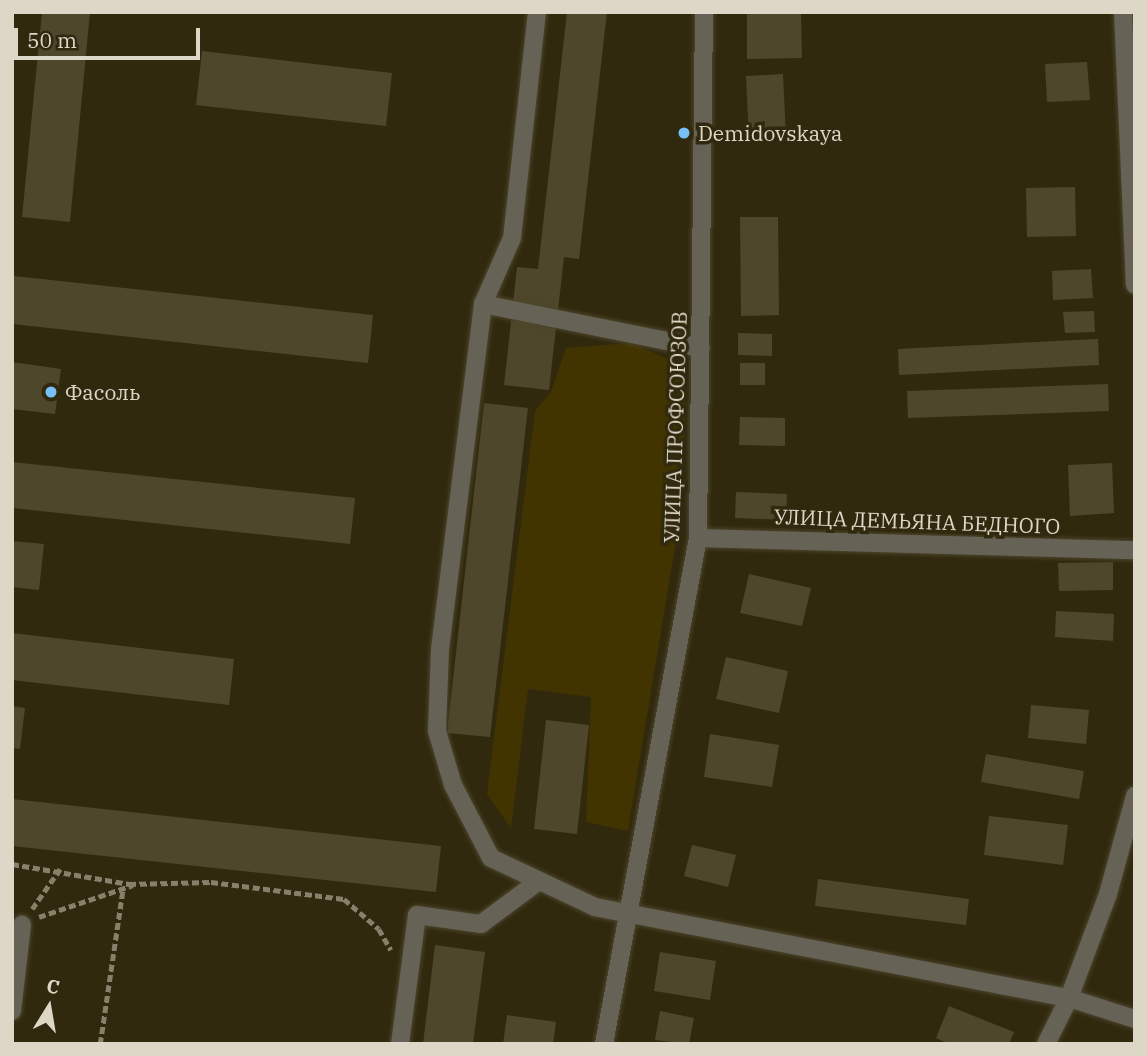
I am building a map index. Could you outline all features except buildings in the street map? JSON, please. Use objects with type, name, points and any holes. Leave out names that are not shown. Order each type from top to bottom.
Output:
[{"type":"street","points":[[537,12],[512,238],[483,304],[440,649],[437,731],[453,785],[491,858],[595,907],[1069,998],[1135,1019]]},
{"type":"street","name":"УЛИЦА ПРОФСОЮЗОВ","points":[[604,1044],[625,912],[698,538],[704,12]]},
{"type":"street","points":[[1123,12],[1135,285]]},
{"type":"street","points":[[483,304],[701,348]]},
{"type":"street","name":"УЛИЦА ДЕМЬЯНА БЕДНОГО","points":[[698,538],[1135,550]]},
{"type":"street","points":[[1046,1044],[1069,998],[1108,894],[1135,796]]},
{"type":"street","points":[[400,1044],[417,915],[481,924],[539,881]]},
{"type":"street","points":[[12,1011],[22,925]]},
{"type":"path","points":[[12,864],[60,869],[137,883],[211,882],[344,899],[379,929],[409,981]]},
{"type":"path","points":[[22,925],[60,869]]},
{"type":"path","points":[[22,925],[137,883]]},
{"type":"path","points":[[100,1044],[123,888]]},
{"type":"shaded area","points":[[631,343],[686,367],[683,499],[628,831],[586,822],[591,697],[528,689],[511,828],[487,794],[535,411],[551,392],[566,348]]},
{"type":"place","name":"Demidovskaya","points":[[684,133]]},
{"type":"place","name":"Фасоль","points":[[51,392]]}]
